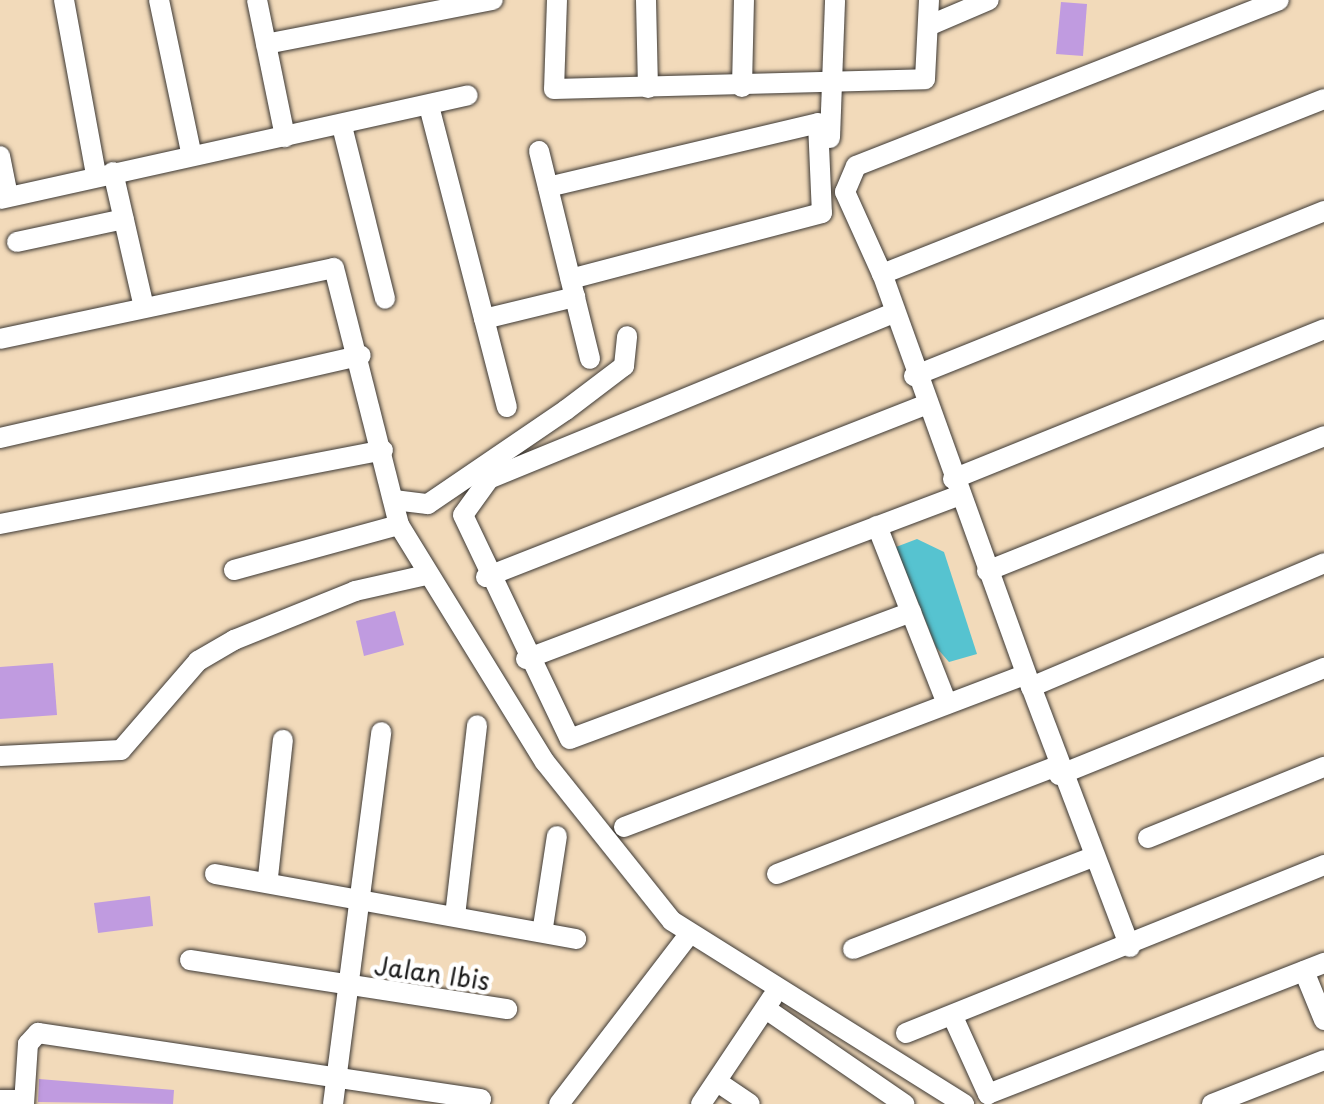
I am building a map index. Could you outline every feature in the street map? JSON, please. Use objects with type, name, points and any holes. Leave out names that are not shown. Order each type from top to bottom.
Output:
[{"type":"street","points":[[64,0],[104,174],[124,218],[144,308]]},
{"type":"street","points":[[160,0],[192,156]]},
{"type":"street","points":[[257,0],[284,137]]},
{"type":"street","points":[[266,44],[493,0]]},
{"type":"street","points":[[557,0],[554,89],[830,85],[925,78],[929,0]]},
{"type":"street","points":[[646,0],[648,88]]},
{"type":"street","points":[[742,87],[744,0]]},
{"type":"street","points":[[831,170],[835,0]]},
{"type":"street","points":[[928,26],[989,0]]},
{"type":"street","points":[[1130,947],[1057,771],[1028,680],[891,314],[882,274],[845,192],[845,174],[856,166],[1280,0]]},
{"type":"street","points":[[0,156],[4,198],[468,95]]},
{"type":"street","points":[[882,274],[1324,99]]},
{"type":"street","points":[[430,106],[507,406]]},
{"type":"street","points":[[484,318],[822,213],[818,123],[548,187]]},
{"type":"street","points":[[342,126],[385,299]]},
{"type":"street","points":[[539,151],[590,359]]},
{"type":"street","points":[[914,376],[1324,211]]},
{"type":"street","points":[[16,242],[124,218]]},
{"type":"street","points":[[0,338],[326,266],[340,278],[399,525],[545,762],[690,932],[964,1104]]},
{"type":"street","points":[[891,314],[489,478],[463,515],[486,577],[560,730],[583,740],[910,612]]},
{"type":"street","points":[[526,660],[877,526],[956,487],[1324,329]]},
{"type":"street","points":[[394,500],[428,504],[490,455],[624,366],[628,336]]},
{"type":"street","points":[[0,438],[361,354]]},
{"type":"street","points":[[486,577],[925,405]]},
{"type":"street","points":[[987,571],[1324,436]]},
{"type":"street","points":[[0,524],[383,450]]},
{"type":"street","points":[[234,570],[399,525]]},
{"type":"street","points":[[877,526],[946,704]]},
{"type":"street","points":[[624,827],[946,704],[1028,680],[1324,563]]},
{"type":"street","points":[[0,756],[120,750],[198,662],[234,640],[355,591],[426,574]]},
{"type":"street","points":[[777,874],[1324,668]]},
{"type":"street","points":[[455,916],[478,725]]},
{"type":"street","points":[[333,1104],[364,901],[382,732]]},
{"type":"street","points":[[268,877],[283,740]]},
{"type":"street","points":[[1148,838],[1324,768]]},
{"type":"street","points":[[543,928],[557,836]]},
{"type":"street","points":[[853,950],[1092,857]]},
{"type":"street","points":[[906,1032],[1130,947],[1324,865]]},
{"type":"street","points":[[216,874],[268,877],[364,901],[543,928],[576,939]]},
{"type":"street","points":[[560,1104],[690,932]]},
{"type":"street","name":"Jalan Ibis","points":[[190,960],[507,1009]]},
{"type":"street","points":[[953,1016],[988,1094],[1324,963]]},
{"type":"street","points":[[1304,971],[1324,1020]]},
{"type":"street","points":[[700,1104],[719,1084],[778,988]]},
{"type":"street","points":[[766,1009],[904,1104]]},
{"type":"street","points":[[0,1100],[24,1102],[22,1074],[30,1039],[44,1034],[481,1098]]},
{"type":"street","points":[[1212,1104],[1324,1060]]},
{"type":"street","points":[[0,1076],[22,1074]]},
{"type":"street","points":[[719,1084],[750,1104]]},
{"type":"water","points":[[917,539],[944,552],[977,654],[949,662],[936,647],[896,547]]},
{"type":"building","points":[[1061,2],[1087,4],[1083,56],[1056,54]]},
{"type":"building","points":[[395,611],[404,645],[364,656],[356,621]]},
{"type":"building","points":[[53,663],[57,715],[0,719],[0,667]]},
{"type":"building","points":[[150,896],[153,926],[98,933],[94,903]]},
{"type":"building","points":[[39,1079],[174,1090],[173,1104],[38,1102]]}]
